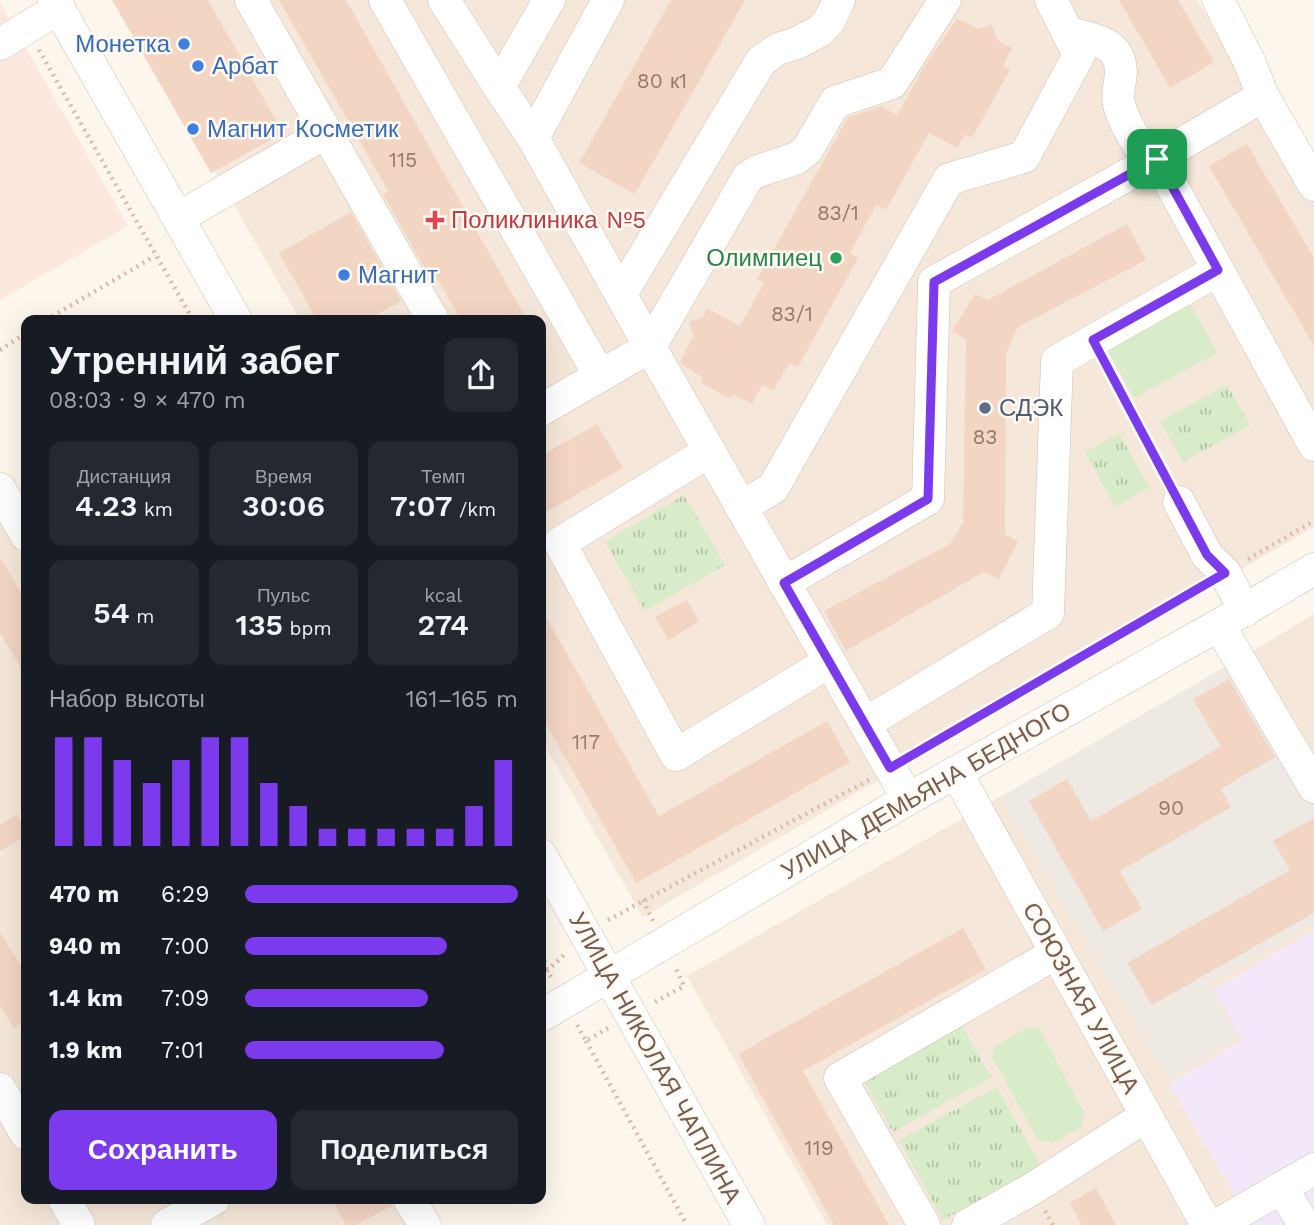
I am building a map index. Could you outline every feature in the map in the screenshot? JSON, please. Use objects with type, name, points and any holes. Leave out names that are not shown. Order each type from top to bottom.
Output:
[{"type":"street","points":[[251,0],[430,315]]},
{"type":"street","points":[[385,0],[600,376]]},
{"type":"street","points":[[443,0],[534,138],[908,799]]},
{"type":"street","points":[[499,87],[549,0]]},
{"type":"street","points":[[534,138],[608,0]]},
{"type":"street","points":[[621,294],[761,61],[778,49],[820,31],[829,21],[839,0]]},
{"type":"street","points":[[546,407],[650,347],[748,177],[766,167],[797,158],[807,150],[835,103],[892,83],[945,0]]},
{"type":"street","points":[[741,507],[773,488],[949,179],[1024,156],[1079,55],[1051,0]]},
{"type":"street","points":[[1218,0],[1250,63],[1263,96],[1314,185]]},
{"type":"street","points":[[13,36],[56,4],[233,315]]},
{"type":"street","points":[[1068,33],[1099,40],[1112,47],[1118,57],[1121,71],[1118,100],[1122,114],[1218,270],[1314,445]]},
{"type":"street","points":[[784,583],[928,499],[934,282],[1153,161],[1263,96]]},
{"type":"street","points":[[178,218],[327,132]]},
{"type":"street","points":[[866,723],[1048,612],[1057,361],[1218,270]]},
{"type":"street","points":[[710,451],[560,543],[676,755],[829,662]]},
{"type":"street","points":[[0,489],[21,526]]},
{"type":"street","points":[[1179,502],[1207,555],[1225,573],[1232,618],[1314,787]]},
{"type":"street","name":"УЛИЦА ДЕМЬЯНА БЕДНОГО","points":[[546,1013],[908,799],[1232,618],[1314,569]]},
{"type":"street","name":"СОЮЗНАЯ УЛИЦА","points":[[956,772],[1207,1225]]},
{"type":"street","name":"УЛИЦА НИКОЛАЯ ЧАПЛИНА","points":[[546,864],[749,1225]]},
{"type":"street","points":[[924,1225],[840,1079],[1056,953]]},
{"type":"street","points":[[0,1089],[21,1125]]},
{"type":"street","points":[[968,1225],[1032,1189],[1146,1116]]},
{"type":"street","points":[[1217,1225],[1314,1169]]},
{"type":"street","points":[[1282,1188],[1304,1225]]},
{"type":"street","points":[[67,1204],[79,1225]]},
{"type":"street","points":[[167,1225],[205,1204]]},
{"type":"street","points":[[412,1204],[425,1225]]},
{"type":"path","points":[[13,36],[156,256],[190,315]]},
{"type":"path","points":[[55,315],[156,256]]},
{"type":"path","points":[[0,349],[21,336]]},
{"type":"path","points":[[1093,340],[1179,502]]},
{"type":"path","points":[[643,900],[890,768],[1314,520]]},
{"type":"path","points":[[546,967],[547,971]]},
{"type":"path","points":[[586,1041],[687,1225]]},
{"type":"shaded area","points":[[116,0],[1197,0],[1314,201],[1314,527],[643,917],[546,748],[546,315],[297,315]]},
{"type":"shaded area","points":[[0,3],[128,226],[0,300]]},
{"type":"shaded area","points":[[0,517],[21,553],[21,1204],[401,1204],[414,1225],[0,1225]]},
{"type":"shaded area","points":[[1314,614],[1314,760],[1253,651]]},
{"type":"shaded area","points":[[1247,654],[1314,768],[1314,923],[1207,984],[1240,1036],[1169,1078],[1000,797]]},
{"type":"shaded area","points":[[1000,797],[1169,1078],[1207,984],[1314,923],[1314,1225],[827,1225],[687,976]]},
{"type":"shaded area","points":[[1314,930],[1314,1225],[1253,1225],[1169,1084],[1243,1040],[1214,990]]},
{"type":"green space","points":[[1189,301],[1217,353],[1134,398],[1106,346]]},
{"type":"green space","points":[[1227,385],[1250,425],[1183,462],[1160,421]]},
{"type":"green space","points":[[1119,433],[1149,488],[1115,507],[1085,452]]},
{"type":"green space","points":[[684,495],[725,565],[645,611],[605,542]]},
{"type":"green space","points":[[960,1022],[991,1077],[893,1132],[862,1078]]},
{"type":"green space","points":[[1029,1027],[1039,1029],[1085,1114],[1081,1127],[1053,1143],[1038,1140],[992,1057],[995,1046]]},
{"type":"green space","points":[[997,1087],[1041,1167],[943,1220],[899,1140]]},
{"type":"building","name":"Арбат","points":[[112,0],[208,0],[283,133],[211,173]]},
{"type":"building","points":[[279,0],[346,0],[524,315],[458,315],[438,280],[433,283],[383,194],[388,191]]},
{"type":"building","points":[[671,0],[745,0],[635,194],[579,163]]},
{"type":"building","points":[[1119,0],[1178,0],[1214,62],[1170,88]]},
{"type":"building","points":[[957,18],[978,29],[992,24],[997,40],[1012,48],[1003,66],[1010,70],[972,138],[965,134],[957,148],[929,133],[886,210],[876,205],[850,253],[858,258],[798,367],[789,363],[773,391],[762,385],[752,404],[734,395],[731,399],[701,383],[704,378],[680,362],[693,336],[689,322],[703,317],[707,308],[740,326],[764,283],[757,279],[848,117],[881,106],[897,115],[922,70]]},
{"type":"building","points":[[1247,144],[1314,258],[1314,346],[1209,166]]},
{"type":"building","name":"Магнит","points":[[351,212],[401,301],[376,315],[314,315],[279,253]]},
{"type":"building","points":[[1127,224],[1146,260],[1018,327],[1006,353],[1005,534],[1018,542],[999,579],[984,572],[846,651],[824,611],[950,544],[963,522],[966,340],[952,331],[975,294],[988,300]]},
{"type":"building","points":[[597,424],[623,468],[546,512],[546,453]]},
{"type":"building","points":[[0,557],[21,593],[21,668],[0,633]]},
{"type":"building","points":[[687,600],[699,622],[668,640],[655,617]]},
{"type":"building","points":[[546,617],[659,816],[827,721],[850,762],[636,883],[546,724]]},
{"type":"building","points":[[1229,679],[1275,757],[1221,789],[1231,807],[1120,871],[1142,909],[1103,931],[1029,801],[1067,779],[1091,821],[1221,747],[1193,699]]},
{"type":"building","points":[[17,815],[21,822],[21,839],[0,851],[0,824]]},
{"type":"building","points":[[1314,818],[1314,913],[1152,1005],[1127,963],[1290,870],[1273,841]]},
{"type":"building","points":[[963,928],[986,969],[803,1071],[889,1225],[834,1225],[738,1054]]},
{"type":"building","points":[[0,932],[21,966],[21,1023],[13,1028],[0,1005]]},
{"type":"building","points":[[1096,1188],[1116,1225],[1082,1225],[1070,1203]]},
{"type":"building","points":[[335,1204],[392,1204],[356,1225],[346,1225]]},
{"type":"place","name":"Монетка","points":[[184,44]]},
{"type":"place","name":"Арбат","points":[[198,66]]},
{"type":"place","name":"Магнит Косметик","points":[[193,129]]},
{"type":"place","name":"Поликлиника №5","points":[[435,220]]},
{"type":"place","name":"Олимпиец","points":[[836,258]]},
{"type":"place","name":"Магнит","points":[[344,275]]},
{"type":"place","name":"СДЭК","points":[[985,408]]},
{"type":"route","points":[[1157,159],[1218,270],[1093,340],[1207,555],[1225,573],[890,768],[784,583],[928,499],[934,282],[1157,159]]}]
